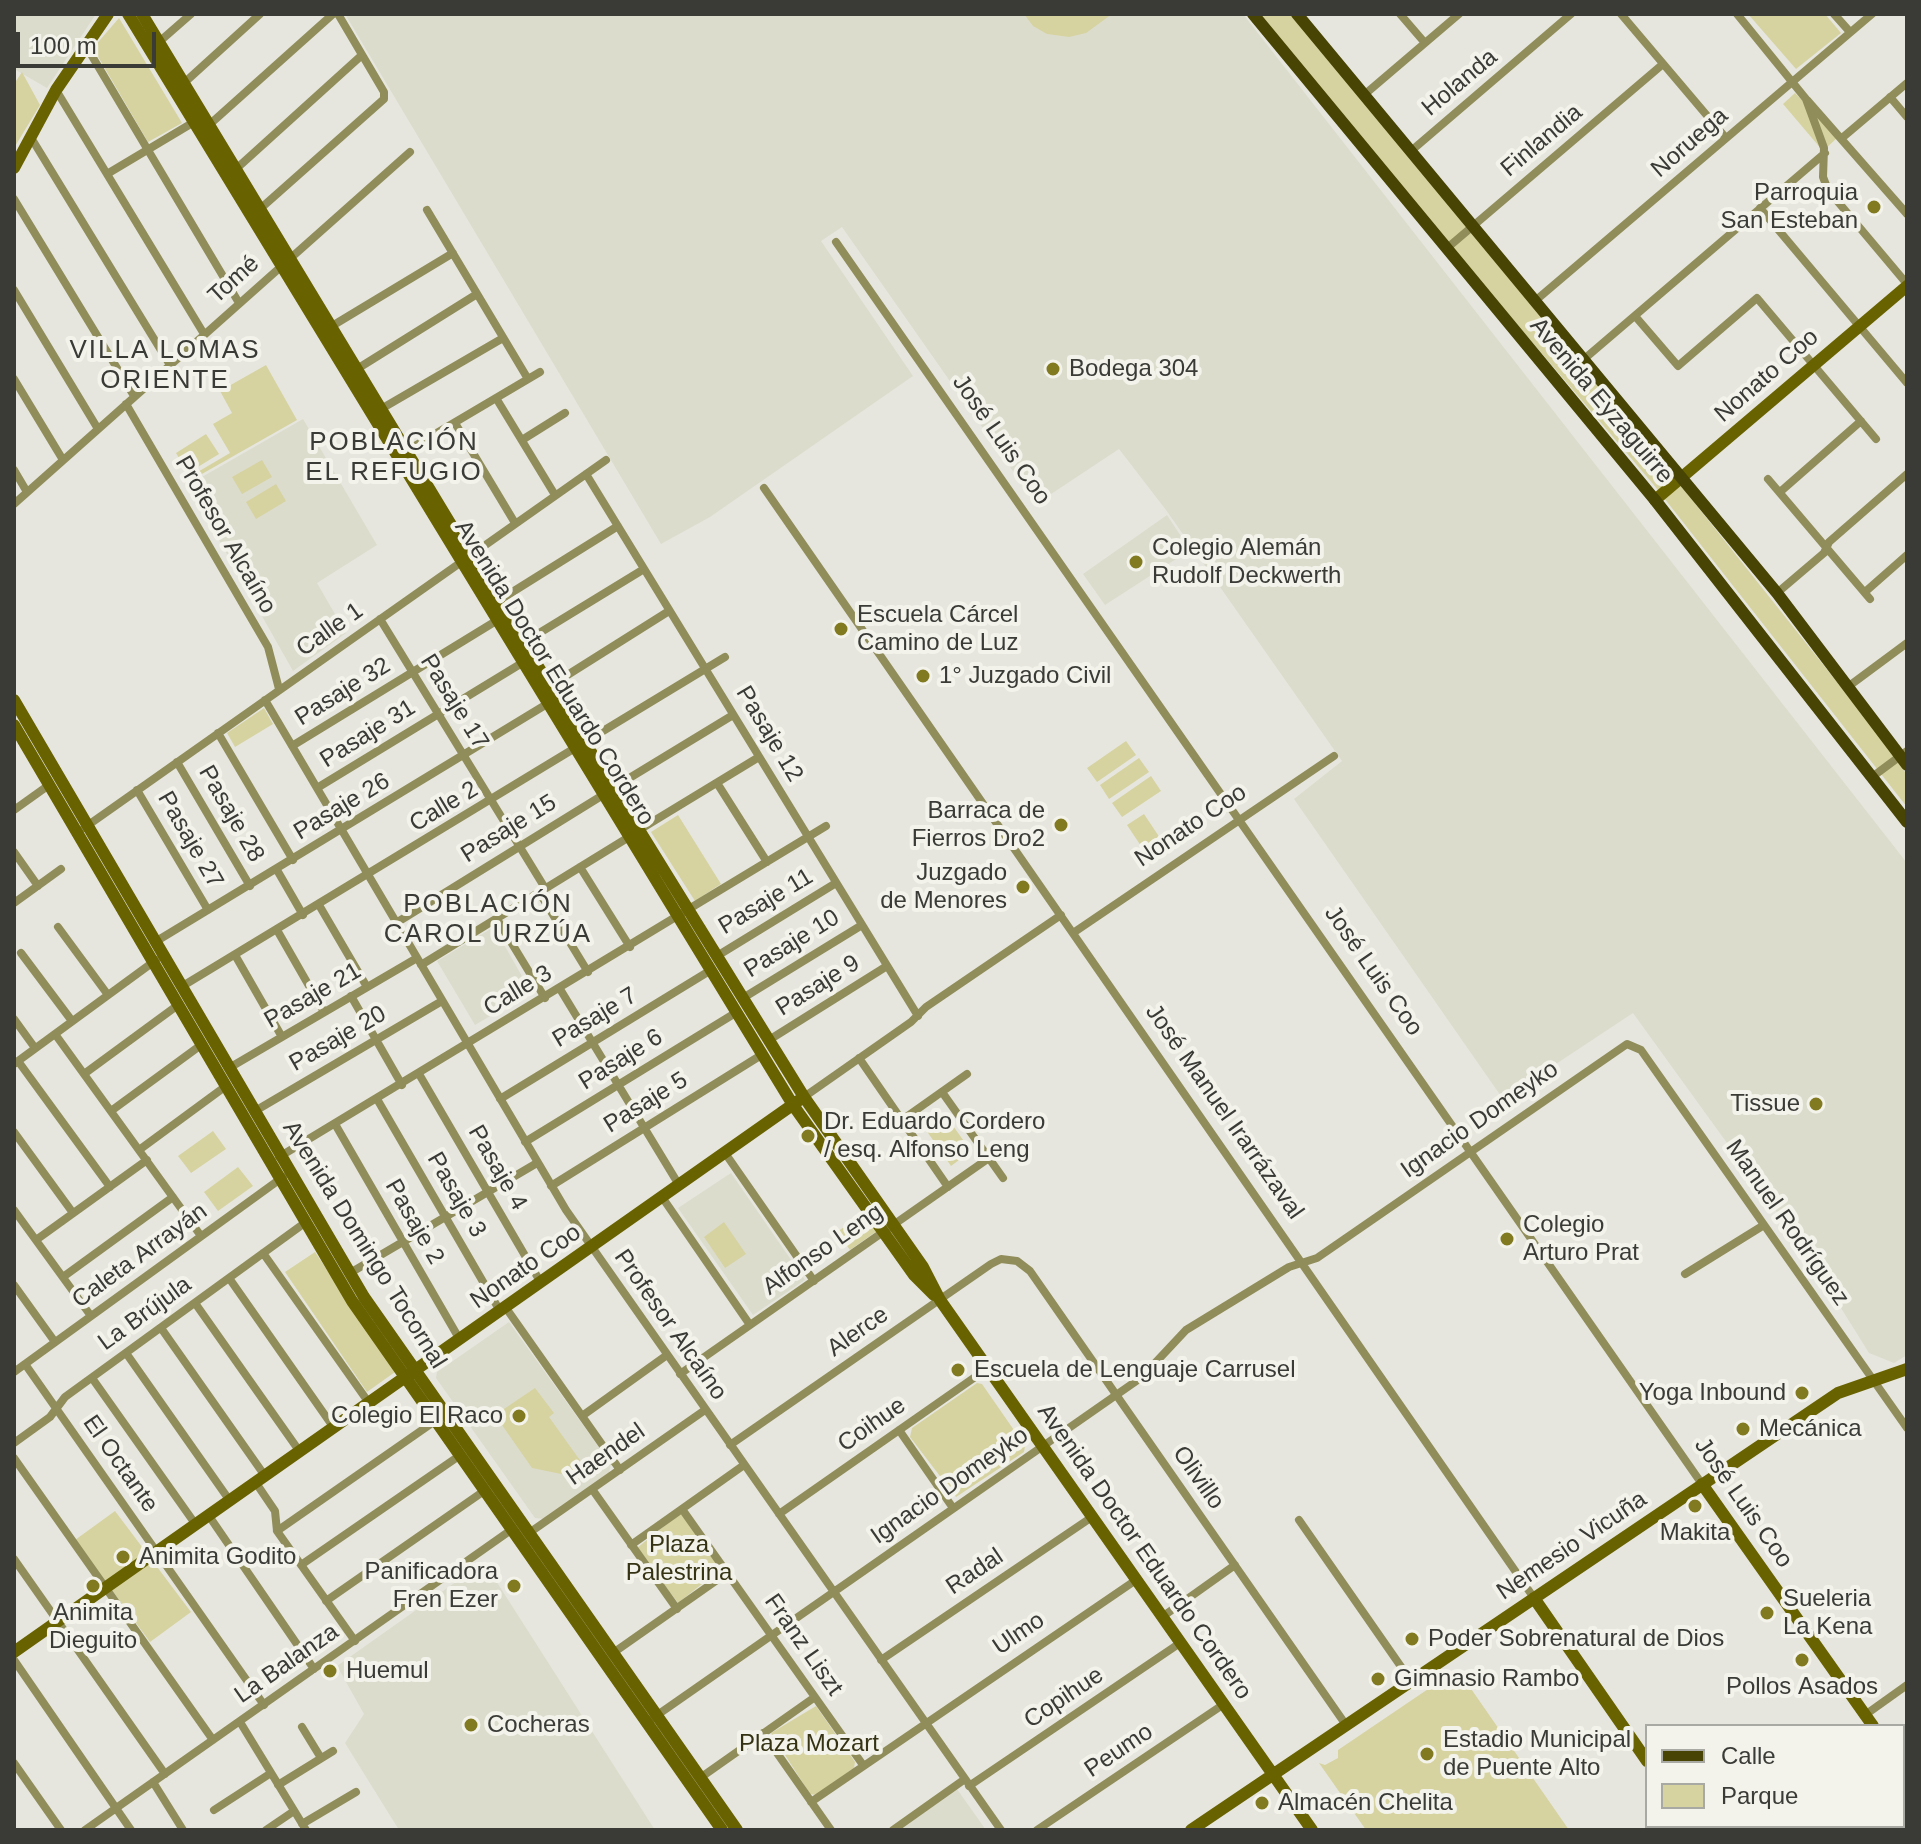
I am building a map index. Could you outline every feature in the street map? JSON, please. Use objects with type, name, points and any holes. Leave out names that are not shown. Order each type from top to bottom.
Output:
[{"type":"main road","points":[[14,168],[56,90],[108,14]]},
{"type":"main road","name":"Avenida Doctor Eduardo Cordero","points":[[128,14],[285,262],[465,559],[496,621],[547,704],[580,746]]},
{"type":"main road","name":"Avenida Doctor Eduardo Cordero","points":[[142,14],[260,209],[285,262]]},
{"type":"main road","name":"Avenida Eyzaguirre","points":[[1253,14],[1655,500],[1907,822]]},
{"type":"main road","name":"Avenida Eyzaguirre","points":[[1297,14],[1777,593],[1905,757]]},
{"type":"main road","name":"Nonato Coo","points":[[1655,500],[1907,285]]},
{"type":"main road","name":"Avenida Doctor Eduardo Cordero","points":[[326,330],[357,369],[381,409],[401,454]]},
{"type":"main road","name":"Avenida Doctor Eduardo Cordero","points":[[465,559],[498,601],[550,686],[580,746],[608,792],[684,914],[717,956],[769,1040],[799,1101]]},
{"type":"main road","name":"Avenida Domingo Tocornal","points":[[14,700],[82,829],[158,959],[178,1005],[201,1045],[350,1273],[435,1421],[511,1530],[737,1830]]},
{"type":"main road","name":"Avenida Domingo Tocornal","points":[[14,725],[49,785],[82,829],[155,942],[158,959],[181,987],[255,1111],[276,1159]]},
{"type":"main road","name":"Avenida Doctor Eduardo Cordero","points":[[684,914],[711,970],[763,1054],[940,1300],[1312,1830]]},
{"type":"main road","name":"Nonato Coo","points":[[14,1652],[799,1101]]},
{"type":"main road","name":"Avenida Domingo Tocornal","points":[[285,1175],[306,1222],[356,1308],[529,1533],[613,1653],[722,1830]]},
{"type":"main road","name":"Nemesio Vicuña","points":[[1191,1830],[1838,1393],[1907,1369]]},
{"type":"main road","name":"José Luis Coo","points":[[1702,1484],[1869,1721]]},
{"type":"main road","name":"José Manuel Irarrázaval","points":[[1534,1598],[1645,1758]]},
{"type":"street","points":[[159,42],[191,14]]},
{"type":"street","points":[[184,83],[260,14]]},
{"type":"street","points":[[209,125],[336,14],[385,97],[260,209]]},
{"type":"street","points":[[1400,14],[1425,43]]},
{"type":"street","points":[[1364,95],[1459,14]]},
{"type":"street","name":"Holanda","points":[[1411,151],[1571,14]]},
{"type":"street","points":[[1621,14],[1726,138]]},
{"type":"street","points":[[1737,14],[1794,80],[1806,99],[1907,214]]},
{"type":"street","points":[[1834,14],[1850,32]]},
{"type":"street","name":"Noruega","points":[[1535,301],[1872,14]]},
{"type":"street","points":[[86,46],[239,303]]},
{"type":"street","points":[[236,169],[362,55]]},
{"type":"street","name":"Finlandia","points":[[1446,249],[1663,64]]},
{"type":"street","points":[[1842,138],[1907,83]]},
{"type":"street","points":[[56,90],[204,334]]},
{"type":"street","points":[[1890,97],[1907,117]]},
{"type":"street","points":[[1806,99],[1825,153],[1823,172],[1826,186],[1907,285]]},
{"type":"street","points":[[107,174],[194,122]]},
{"type":"street","points":[[30,136],[170,365]]},
{"type":"street","name":"Tomé","points":[[14,504],[410,152]]},
{"type":"street","points":[[1583,360],[1825,153]]},
{"type":"street","points":[[14,199],[134,396]]},
{"type":"street","points":[[1760,208],[1907,383]]},
{"type":"street","points":[[427,210],[528,379]]},
{"type":"street","name":"José Luis Coo","points":[[836,242],[1702,1484]]},
{"type":"street","points":[[326,330],[453,253]]},
{"type":"street","points":[[14,290],[98,429]]},
{"type":"street","points":[[357,369],[477,294]]},
{"type":"street","points":[[1635,316],[1678,366],[1757,298],[1876,439]]},
{"type":"street","points":[[381,409],[503,338]]},
{"type":"street","points":[[401,454],[540,372]]},
{"type":"street","points":[[14,379],[63,460]]},
{"type":"street","points":[[496,398],[555,495]]},
{"type":"street","name":"Profesor Alcaíno","points":[[126,404],[268,647],[279,689]]},
{"type":"street","points":[[522,440],[565,413]]},
{"type":"street","points":[[1780,492],[1861,421]]},
{"type":"street","points":[[455,423],[515,523]]},
{"type":"street","name":"Calle 1","points":[[82,829],[606,460]]},
{"type":"street","points":[[14,470],[27,492]]},
{"type":"street","name":"Pasaje 12","points":[[586,474],[918,1016]]},
{"type":"street","points":[[1777,593],[1907,474]]},
{"type":"street","points":[[1768,479],[1868,595],[1907,555]]},
{"type":"street","name":"José Manuel Irarrázaval","points":[[764,488],[1534,1598]]},
{"type":"street","points":[[498,601],[618,526]]},
{"type":"street","points":[[523,643],[644,569]]},
{"type":"street","points":[[550,686],[669,611]]},
{"type":"street","name":"Pasaje 17","points":[[380,619],[520,846],[588,972]]},
{"type":"street","name":"Pasaje 32","points":[[292,746],[496,621]]},
{"type":"street","points":[[1849,686],[1907,643]]},
{"type":"street","name":"Calle 2","points":[[181,987],[725,657]]},
{"type":"street","name":"Pasaje 31","points":[[317,788],[522,663]]},
{"type":"street","name":"Profesor Alcaíno","points":[[265,700],[551,1186],[1001,1830]]},
{"type":"street","name":"Pasaje 26","points":[[155,942],[342,832],[547,704]]},
{"type":"street","name":"Pasaje 15","points":[[396,923],[733,715]]},
{"type":"street","points":[[218,733],[293,860]]},
{"type":"street","name":"Nonato Coo","points":[[1073,933],[1334,756]]},
{"type":"street","name":"Pasaje 21","points":[[229,1068],[367,987],[497,919],[759,757]]},
{"type":"street","points":[[1872,777],[1905,757]]},
{"type":"street","name":"Pasaje 28","points":[[177,762],[250,886]]},
{"type":"street","points":[[717,783],[767,862]]},
{"type":"street","points":[[14,810],[49,785]]},
{"type":"street","name":"Pasaje 27","points":[[137,790],[208,910]]},
{"type":"street","name":"Calle 3","points":[[276,1159],[826,826]]},
{"type":"street","points":[[14,852],[38,886]]},
{"type":"street","points":[[580,867],[630,947]]},
{"type":"street","points":[[14,903],[61,869]]},
{"type":"street","points":[[277,870],[303,915]]},
{"type":"street","name":"Pasaje 11","points":[[717,956],[836,883]]},
{"type":"street","points":[[319,905],[367,987]]},
{"type":"street","name":"Nonato Coo","points":[[799,1101],[1061,915]]},
{"type":"street","points":[[497,919],[545,998]]},
{"type":"street","name":"Pasaje 10","points":[[743,998],[862,925]]},
{"type":"street","points":[[58,927],[108,995]]},
{"type":"street","points":[[277,930],[324,1012]]},
{"type":"street","points":[[21,953],[72,1021]]},
{"type":"street","points":[[235,955],[282,1037]]},
{"type":"street","points":[[110,1187],[16,1062],[158,959]]},
{"type":"street","name":"Pasaje 9","points":[[769,1040],[887,966]]},
{"type":"street","name":"Pasaje 7","points":[[500,1099],[711,970]]},
{"type":"street","points":[[560,989],[679,1185]]},
{"type":"street","points":[[351,996],[402,1085]]},
{"type":"street","name":"Pasaje 20","points":[[255,1111],[442,1001]]},
{"type":"street","points":[[84,1074],[178,1005]]},
{"type":"street","name":"Pasaje 6","points":[[525,1142],[737,1012]]},
{"type":"street","points":[[14,1019],[35,1048]]},
{"type":"street","points":[[55,1034],[201,1236]]},
{"type":"street","name":"Ignacio Domeyko","points":[[652,1719],[1148,1372],[1186,1330],[1284,1269],[1317,1258],[1619,1047],[1631,1043]]},
{"type":"street","name":"Manuel Rodríguez","points":[[1631,1043],[1641,1050],[1907,1428]]},
{"type":"street","points":[[111,1111],[201,1045]]},
{"type":"street","name":"Pasaje 5","points":[[551,1186],[763,1054]]},
{"type":"street","points":[[859,1058],[948,1187]]},
{"type":"street","name":"Pasaje 4","points":[[419,1074],[541,1283]]},
{"type":"street","points":[[902,1120],[967,1074]]},
{"type":"street","points":[[139,1150],[226,1086]]},
{"type":"street","points":[[942,1092],[1003,1178]]},
{"type":"street","name":"Pasaje 3","points":[[377,1099],[503,1310],[620,1470]]},
{"type":"street","name":"Pasaje 2","points":[[335,1124],[460,1340]]},
{"type":"street","points":[[14,1132],[73,1213]]},
{"type":"street","points":[[725,1153],[814,1281]]},
{"type":"street","name":"Alfonso Leng","points":[[680,1374],[989,1158]]},
{"type":"street","points":[[36,1240],[147,1160]]},
{"type":"street","points":[[350,1273],[537,1163]]},
{"type":"street","name":"Caleta Arrayán","points":[[18,1367],[285,1175]]},
{"type":"street","points":[[63,1277],[173,1197]]},
{"type":"street","points":[[662,1197],[750,1325]]},
{"type":"street","points":[[14,1210],[91,1316]]},
{"type":"street","name":"La Brújula","points":[[14,1443],[92,1378],[306,1222]]},
{"type":"street","points":[[1685,1274],[1764,1225]]},
{"type":"street","points":[[263,1253],[369,1403]]},
{"type":"street","name":"Alerce","points":[[730,1445],[996,1261],[1012,1259]]},
{"type":"street","name":"Olivillo","points":[[1012,1259],[1030,1271],[1346,1725]]},
{"type":"street","points":[[229,1278],[334,1428]]},
{"type":"street","points":[[14,1285],[55,1342]]},
{"type":"street","points":[[195,1303],[300,1452]]},
{"type":"street","points":[[161,1328],[261,1479],[275,1511],[277,1531],[355,1641]]},
{"type":"street","points":[[126,1353],[230,1501]]},
{"type":"street","points":[[582,1416],[667,1355]]},
{"type":"street","name":"El Octante","points":[[18,1367],[56,1408],[264,1705]]},
{"type":"street","name":"Coihue","points":[[779,1514],[988,1368]]},
{"type":"street","points":[[92,1378],[196,1525]]},
{"type":"street","name":"Haendel","points":[[529,1533],[705,1410]]},
{"type":"street","points":[[277,1531],[435,1421]]},
{"type":"street","points":[[899,1430],[953,1508]]},
{"type":"street","points":[[301,1565],[459,1456]]},
{"type":"street","points":[[14,1458],[213,1740]]},
{"type":"street","points":[[631,1545],[744,1465]]},
{"type":"street","points":[[592,1489],[677,1609]]},
{"type":"street","points":[[326,1601],[484,1491]]},
{"type":"street","name":"Franz Liszt","points":[[682,1509],[863,1765]]},
{"type":"street","points":[[209,1516],[314,1669]]},
{"type":"street","name":"Radal","points":[[881,1660],[1092,1517]]},
{"type":"street","points":[[1299,1520],[1411,1681]]},
{"type":"street","name":"La Balanza","points":[[85,1830],[511,1530]]},
{"type":"street","points":[[14,1559],[165,1774]]},
{"type":"street","points":[[1162,1617],[1235,1565]]},
{"type":"street","points":[[613,1653],[727,1573]]},
{"type":"street","name":"Ulmo","points":[[811,1802],[1136,1580]]},
{"type":"street","name":"Copihue","points":[[893,1830],[1180,1643]]},
{"type":"street","points":[[14,1660],[131,1830]]},
{"type":"street","points":[[1869,1721],[1907,1685]]},
{"type":"street","points":[[700,1778],[815,1697]]},
{"type":"street","name":"Peumo","points":[[1037,1830],[1224,1704]]},
{"type":"street","points":[[240,1722],[304,1827],[356,1792]]},
{"type":"street","points":[[302,1727],[321,1758]]},
{"type":"street","points":[[763,1733],[831,1830]]},
{"type":"street","points":[[278,1785],[333,1751]]},
{"type":"street","points":[[14,1763],[61,1830]]},
{"type":"street","points":[[214,1810],[271,1773]]},
{"type":"street","points":[[153,1782],[183,1830]]},
{"type":"street","points":[[266,1830],[294,1811]]},
{"type":"shaded area","points":[[14,14],[96,14],[47,88],[14,69]]},
{"type":"shaded area","points":[[345,14],[1243,14],[1907,863],[1907,1355],[1894,1363],[1869,1353],[1808,1255],[1633,1013],[1503,1099],[1294,799],[1342,761],[1166,510],[1119,449],[1036,504],[842,227],[821,241],[913,376],[710,517],[661,544]]},
{"type":"shaded area","points":[[303,419],[377,545],[317,583],[346,633],[293,671],[188,485]]},
{"type":"shaded area","name":"Colegio Alemán Rudolf Deckwerth","points":[[1167,515],[1190,550],[1105,605],[1083,574]]},
{"type":"shaded area","points":[[494,927],[531,992],[475,1025],[437,961]]},
{"type":"shaded area","points":[[731,1173],[805,1280],[753,1315],[678,1208]]},
{"type":"shaded area","name":"Colegio El Raco","points":[[509,1322],[611,1464],[609,1473],[544,1519],[535,1518],[436,1378],[437,1372]]},
{"type":"shaded area","points":[[484,1562],[655,1830],[399,1830],[345,1743],[364,1714],[337,1666]]},
{"type":"shaded area","points":[[957,1789],[986,1830],[900,1830]]},
{"type":"green space","points":[[1024,14],[1112,14],[1086,33],[1069,37],[1047,34],[1033,26]]},
{"type":"green space","points":[[1260,14],[1295,14],[1670,472],[1887,745],[1907,775],[1907,807],[1653,484],[1430,222]]},
{"type":"green space","points":[[1748,14],[1825,14],[1841,33],[1796,69]]},
{"type":"green space","points":[[119,18],[182,123],[148,142],[93,48]]},
{"type":"green space","points":[[22,72],[40,105],[14,148],[14,84]]},
{"type":"green space","points":[[1795,93],[1838,137],[1823,151],[1783,104]]},
{"type":"green space","points":[[266,365],[297,420],[186,483],[184,480],[230,453],[213,424],[232,413],[220,391]]},
{"type":"green space","points":[[206,434],[219,454],[188,473],[176,453]]},
{"type":"green space","points":[[262,460],[272,477],[242,494],[232,477]]},
{"type":"green space","points":[[276,484],[286,501],[256,519],[246,502]]},
{"type":"green space","points":[[264,708],[273,724],[235,747],[227,733]]},
{"type":"green space","points":[[1126,741],[1136,755],[1097,782],[1087,768]]},
{"type":"green space","points":[[1139,758],[1149,772],[1109,799],[1100,785]]},
{"type":"green space","points":[[1151,776],[1161,791],[1122,817],[1112,803]]},
{"type":"green space","points":[[1144,814],[1168,850],[1151,861],[1127,825]]},
{"type":"green space","points":[[678,815],[721,884],[695,901],[651,832]]},
{"type":"green space","points":[[946,1116],[971,1151],[951,1166],[926,1130]]},
{"type":"green space","points":[[213,1131],[226,1149],[191,1173],[178,1156]]},
{"type":"green space","points":[[238,1167],[253,1186],[218,1211],[204,1192]]},
{"type":"green space","points":[[864,1213],[877,1231],[850,1250],[837,1232]]},
{"type":"green space","points":[[724,1222],[746,1254],[725,1268],[704,1237]]},
{"type":"green space","points":[[315,1252],[395,1372],[367,1392],[285,1272]]},
{"type":"green space","points":[[977,1383],[982,1384],[1025,1446],[1024,1452],[956,1497],[910,1437],[912,1428]]},
{"type":"green space","points":[[535,1388],[554,1413],[549,1417],[582,1463],[566,1475],[532,1468],[495,1415]]},
{"type":"green space","points":[[115,1511],[191,1612],[150,1642],[75,1540]]},
{"type":"green space","name":"Plaza Palestrina","points":[[679,1514],[684,1516],[721,1569],[678,1603],[637,1548]]},
{"type":"green space","name":"Estadio Municipal de Puente Alto","points":[[1458,1670],[1569,1830],[1366,1830],[1319,1763],[1325,1765],[1338,1758],[1338,1750],[1437,1683],[1444,1686],[1455,1679]]},
{"type":"green space","name":"Plaza Mozart","points":[[816,1706],[855,1762],[854,1768],[816,1795],[810,1794],[771,1733]]},
{"type":"place","name":"Parroquia San Esteban","points":[[1874,207]]},
{"type":"place","name":"Bodega 304","points":[[1053,369]]},
{"type":"place","name":"Colegio Alemán Rudolf Deckwerth","points":[[1136,562]]},
{"type":"place","name":"Escuela Cárcel Camino de Luz","points":[[841,629]]},
{"type":"place","name":"1° Juzgado Civil","points":[[923,676]]},
{"type":"place","name":"Barraca de Fierros Dro2","points":[[1061,825]]},
{"type":"place","name":"Juzgado de Menores","points":[[1023,887]]},
{"type":"place","name":"Tissue","points":[[1816,1104]]},
{"type":"place","name":"Dr. Eduardo Cordero / esq. Alfonso Leng","points":[[808,1136]]},
{"type":"place","name":"Colegio Arturo Prat","points":[[1507,1239]]},
{"type":"place","name":"Escuela de Lenguaje Carrusel","points":[[958,1370]]},
{"type":"place","name":"Yoga Inbound","points":[[1802,1393]]},
{"type":"place","name":"Colegio El Raco","points":[[519,1416]]},
{"type":"place","name":"Mecánica","points":[[1743,1429]]},
{"type":"place","name":"Makita","points":[[1695,1506]]},
{"type":"place","name":"Animita Godito","points":[[123,1557]]},
{"type":"place","name":"Animita Dieguito","points":[[93,1586]]},
{"type":"place","name":"Panificadora Fren Ezer","points":[[514,1586]]},
{"type":"place","name":"Sueleria La Kena","points":[[1767,1613]]},
{"type":"place","name":"Poder Sobrenatural de Dios","points":[[1412,1639]]},
{"type":"place","name":"Pollos Asados","points":[[1802,1660]]},
{"type":"place","name":"Huemul","points":[[330,1671]]},
{"type":"place","name":"Gimnasio Rambo","points":[[1378,1679]]},
{"type":"place","name":"Cocheras","points":[[471,1725]]},
{"type":"place","name":"Estadio Municipal de Puente Alto","points":[[1427,1754]]},
{"type":"place","name":"Almacén Chelita","points":[[1262,1803]]},
{"type":"district","name":"VILLA LOMAS ORIENTE","points":[[165,366]]},
{"type":"district","name":"POBLACIÓN EL REFUGIO","points":[[394,458]]},
{"type":"district","name":"POBLACIÓN CAROL URZÚA","points":[[488,920]]}]
